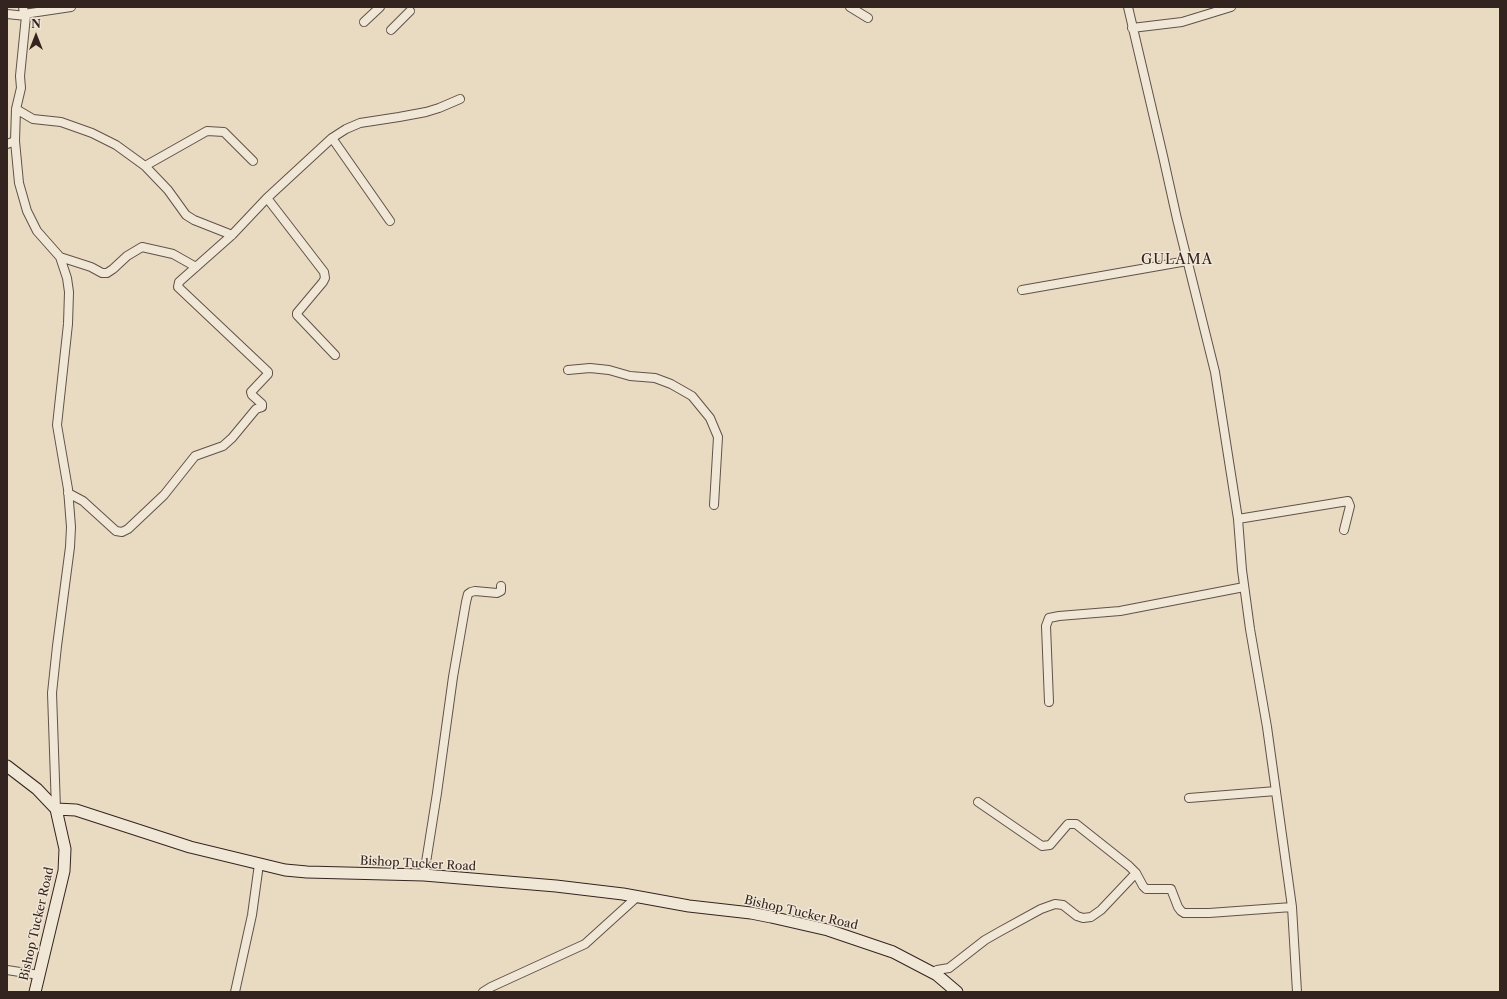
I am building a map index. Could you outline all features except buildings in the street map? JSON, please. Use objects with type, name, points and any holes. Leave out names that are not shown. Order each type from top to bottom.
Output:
[{"type":"main road","points":[[7,766],[37,789],[56,809]]},
{"type":"main road","name":"Bishop Tucker Road","points":[[35,992],[64,871],[65,849],[56,809],[76,810],[190,847],[285,870],[307,872],[424,875],[556,886],[638,896],[689,906],[751,913],[828,930],[893,952],[937,975],[953,991]]},
{"type":"street","points":[[7,14],[71,7]]},
{"type":"street","points":[[364,22],[380,7]]},
{"type":"street","points":[[850,7],[868,18]]},
{"type":"street","points":[[1128,7],[1187,261],[1215,372],[1238,519],[1244,588],[1267,726],[1292,907],[1297,992]]},
{"type":"street","points":[[1132,28],[1182,22],[1231,7]]},
{"type":"street","points":[[390,30],[410,11]]},
{"type":"street","points":[[24,12],[20,76],[21,88],[11,143],[19,183],[28,211],[37,231],[60,257],[67,278],[69,292],[68,324],[57,425],[68,493],[71,527],[70,547],[52,694],[56,809]]},
{"type":"street","points":[[68,493],[83,501],[116,531],[122,532],[128,529],[164,495],[195,456],[223,446],[232,438],[256,410],[262,406],[262,404],[251,394],[268,374],[267,370],[178,287],[179,282],[232,235],[267,198],[332,138],[346,129],[360,123],[426,112],[460,99]]},
{"type":"street","points":[[16,109],[33,119],[61,122],[92,133],[116,145],[145,166],[168,190],[186,215],[194,220],[232,235]]},
{"type":"street","points":[[145,166],[207,131],[224,132],[253,161]]},
{"type":"street","points":[[332,138],[390,221]]},
{"type":"street","points":[[267,198],[324,272],[325,278],[323,282],[297,313],[297,315],[335,355]]},
{"type":"street","points":[[60,257],[91,267],[102,273],[107,273],[126,256],[142,247],[173,254],[196,267]]},
{"type":"street","points":[[1022,290],[1187,261]]},
{"type":"street","points":[[568,370],[590,368],[609,370],[630,376],[654,378],[671,384],[692,396],[710,418],[718,437],[714,505]]},
{"type":"street","points":[[1238,519],[1348,501],[1350,506],[1344,530]]},
{"type":"street","points":[[424,875],[453,677],[468,594],[475,591],[497,593],[501,591],[501,586]]},
{"type":"street","points":[[1049,702],[1046,626],[1049,618],[1120,611],[1244,588]]},
{"type":"street","points":[[1189,798],[1276,791]]},
{"type":"street","points":[[978,802],[1042,846],[1050,845],[1068,824],[1076,824],[1129,866],[1136,873],[1146,889],[1171,890],[1178,906],[1184,913],[1209,913],[1292,907]]},
{"type":"street","points":[[236,992],[252,915],[260,864]]},
{"type":"street","points":[[937,970],[949,968],[994,934],[1055,904],[1063,905],[1077,916],[1083,918],[1091,917],[1101,910],[1136,873]]},
{"type":"street","points":[[483,992],[585,944],[638,896]]},
{"type":"street","points":[[7,970],[39,975]]},
{"type":"district","name":"GULAMA","points":[[1177,260]]}]
